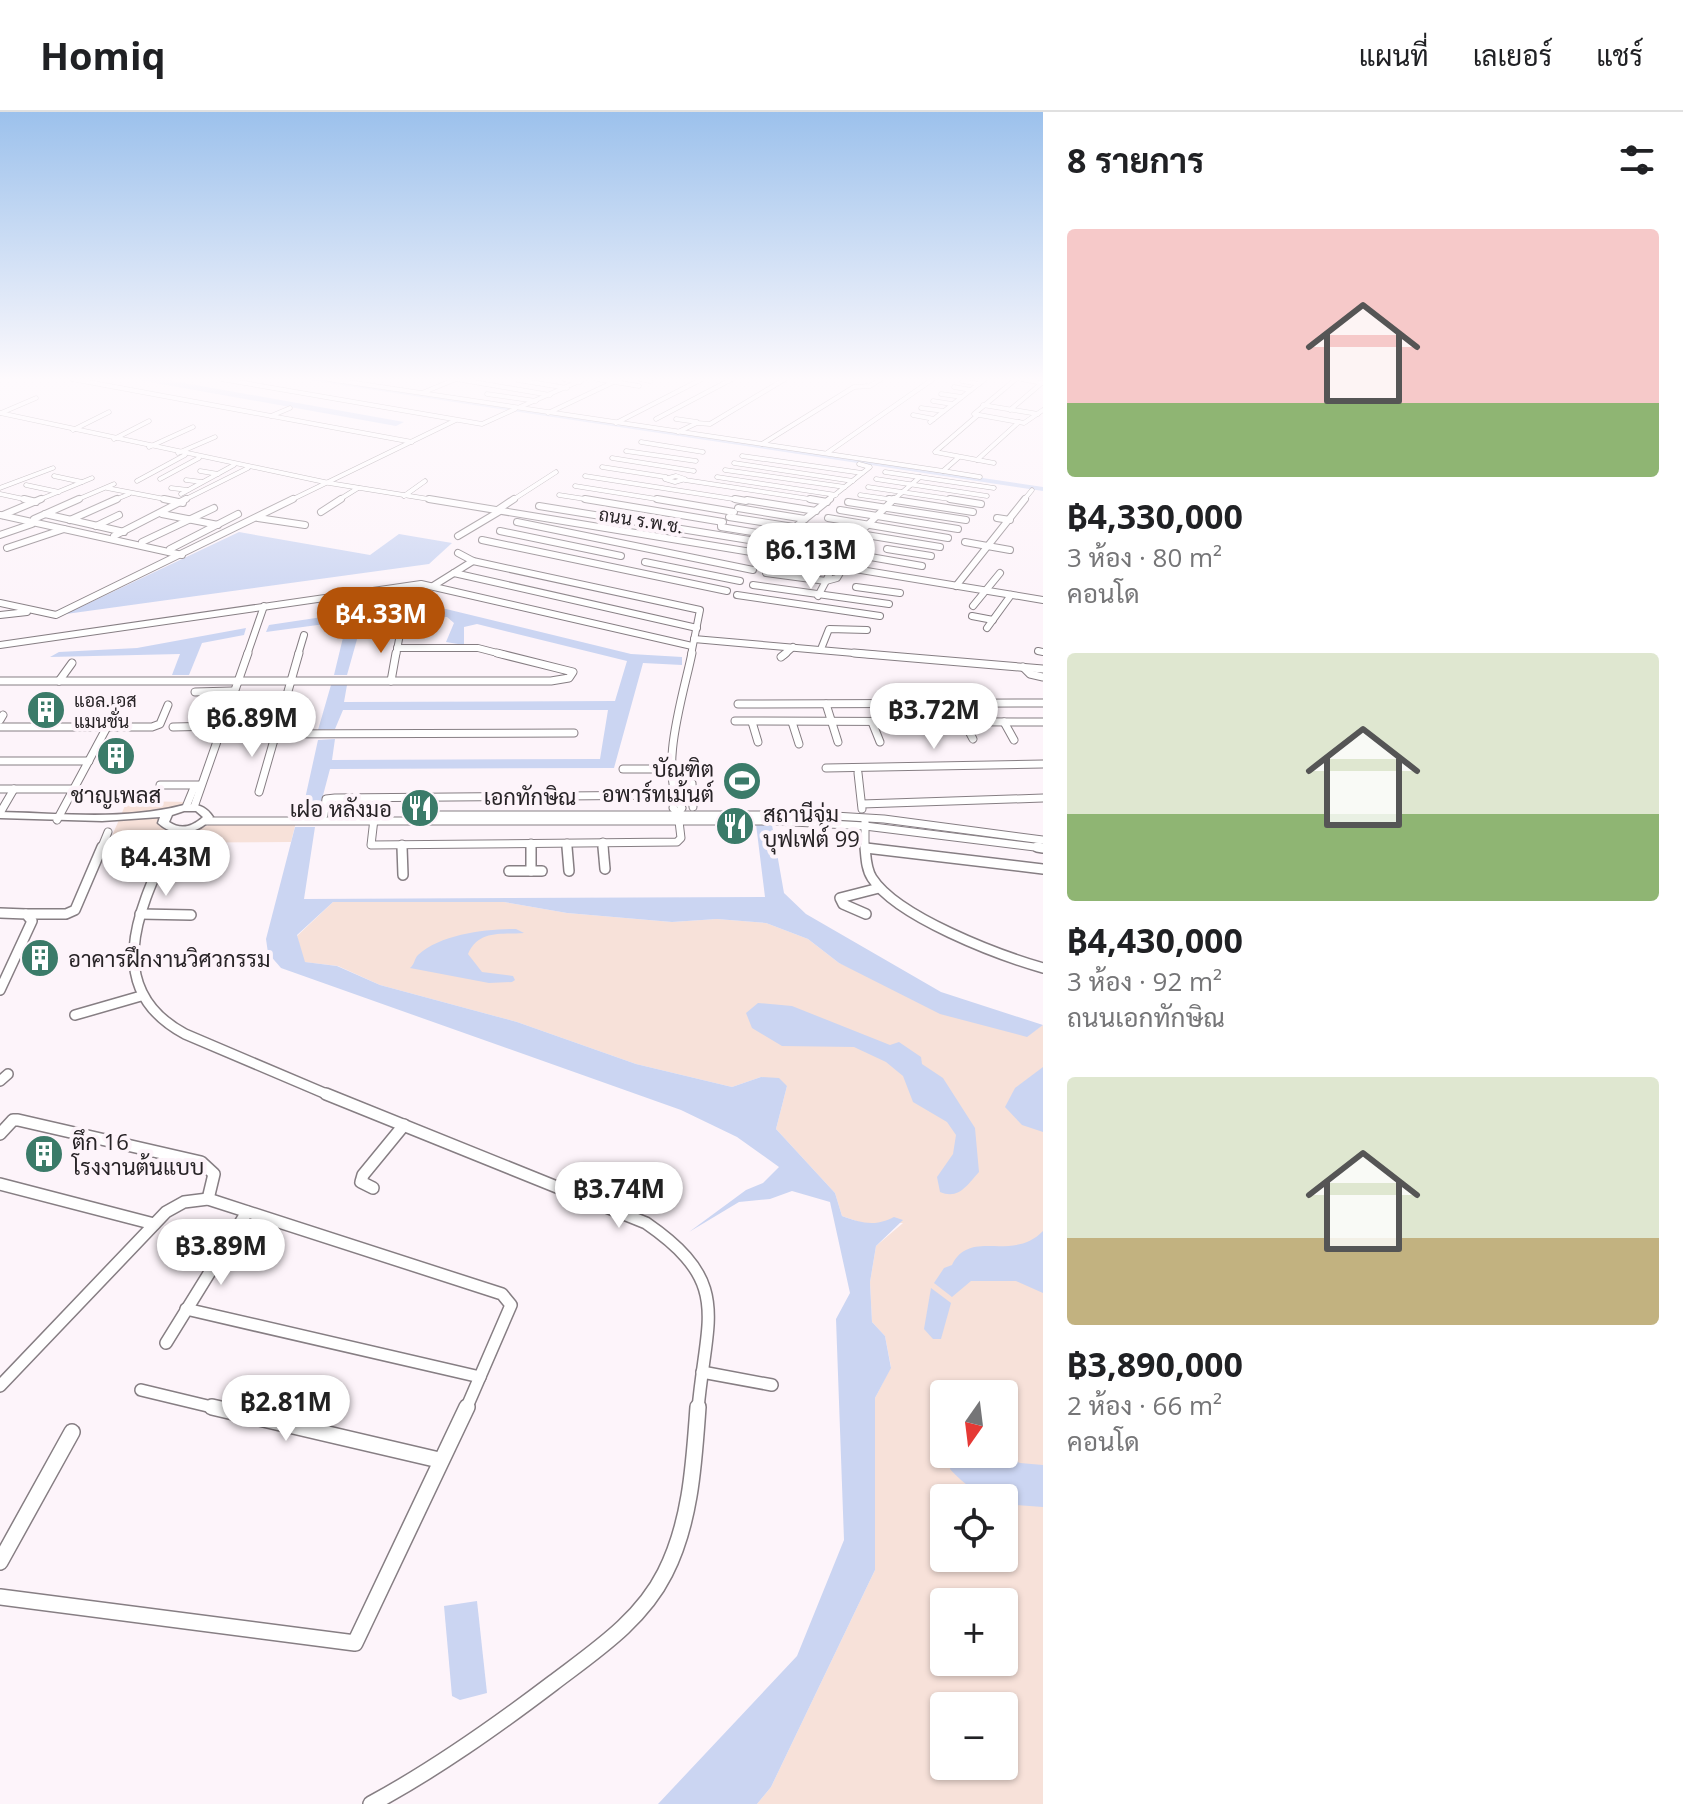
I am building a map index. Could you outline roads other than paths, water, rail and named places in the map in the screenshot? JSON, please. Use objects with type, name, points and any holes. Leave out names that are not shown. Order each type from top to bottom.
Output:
[{"type":"street","points":[[137,481],[180,458]]},
{"type":"street","points":[[160,479],[199,458]]},
{"type":"street","name":"ถนน ร.พ.ช.","points":[[199,458],[404,496],[836,563],[1043,600]]},
{"type":"street","points":[[0,603],[56,615],[380,458]]},
{"type":"street","points":[[612,458],[694,471]]},
{"type":"street","points":[[675,458],[696,461]]},
{"type":"street","points":[[592,527],[625,505],[694,471],[698,458]]},
{"type":"street","points":[[709,484],[740,458]]},
{"type":"street","points":[[756,458],[862,473]]},
{"type":"street","points":[[539,506],[770,544],[870,466],[817,458]]},
{"type":"street","points":[[857,458],[980,477]]},
{"type":"street","points":[[933,469],[946,458]]},
{"type":"street","points":[[943,471],[958,458]]},
{"type":"street","points":[[965,458],[994,463]]},
{"type":"street","points":[[734,463],[853,481]]},
{"type":"street","points":[[181,494],[234,465]]},
{"type":"street","points":[[602,467],[675,482]]},
{"type":"street","points":[[0,491],[53,468]]},
{"type":"street","points":[[114,536],[248,468]]},
{"type":"street","points":[[725,470],[845,487]]},
{"type":"street","points":[[200,471],[218,474]]},
{"type":"street","points":[[458,536],[556,472]]},
{"type":"street","points":[[885,472],[994,488]]},
{"type":"street","points":[[54,476],[82,482]]},
{"type":"street","points":[[585,476],[816,511]]},
{"type":"street","points":[[717,477],[836,495]]},
{"type":"street","points":[[814,568],[787,564],[770,574],[826,581],[837,578],[836,563],[848,542],[920,477]]},
{"type":"street","points":[[1,513],[92,478]]},
{"type":"street","points":[[658,488],[667,479],[683,478],[827,502]]},
{"type":"street","points":[[876,479],[987,496]]},
{"type":"street","points":[[186,480],[202,482]]},
{"type":"street","points":[[404,496],[424,485],[425,481]]},
{"type":"street","points":[[543,481],[553,483]]},
{"type":"street","points":[[0,535],[114,484]]},
{"type":"street","points":[[26,485],[82,498]]},
{"type":"street","points":[[575,486],[805,519]]},
{"type":"street","points":[[868,487],[981,504]]},
{"type":"street","points":[[107,488],[184,503]]},
{"type":"street","points":[[171,488],[188,490]]},
{"type":"street","points":[[321,512],[358,488]]},
{"type":"street","points":[[956,586],[1032,490]]},
{"type":"street","points":[[0,491],[36,502]]},
{"type":"street","points":[[756,492],[721,527],[782,537]]},
{"type":"street","points":[[70,520],[131,493]]},
{"type":"street","points":[[559,495],[794,527]]},
{"type":"street","points":[[860,495],[973,512]]},
{"type":"street","points":[[145,503],[156,498]]},
{"type":"street","points":[[848,502],[966,520]]},
{"type":"street","points":[[602,528],[625,505]]},
{"type":"street","points":[[142,542],[214,508]]},
{"type":"street","points":[[840,510],[958,529]]},
{"type":"street","points":[[1,513],[182,555]]},
{"type":"street","points":[[45,514],[124,532]]},
{"type":"street","points":[[170,549],[238,514]]},
{"type":"street","points":[[96,526],[119,515]]},
{"type":"street","points":[[160,515],[232,530]]},
{"type":"street","points":[[258,518],[305,525]]},
{"type":"street","points":[[828,518],[948,538]]},
{"type":"street","points":[[997,518],[1010,520]]},
{"type":"street","points":[[517,522],[753,570]]},
{"type":"street","points":[[519,548],[557,524]]},
{"type":"street","points":[[817,527],[940,547]]},
{"type":"street","points":[[7,548],[66,529]]},
{"type":"street","points":[[500,531],[621,556]]},
{"type":"street","points":[[809,536],[848,542]]},
{"type":"street","points":[[482,540],[727,591]]},
{"type":"street","points":[[632,571],[674,540]]},
{"type":"street","points":[[965,542],[1010,550]]},
{"type":"street","points":[[900,563],[912,543]]},
{"type":"street","points":[[796,544],[807,546],[836,563],[878,559],[922,566]]},
{"type":"street","points":[[607,566],[635,546]]},
{"type":"street","points":[[796,557],[807,546]]},
{"type":"street","points":[[887,549],[931,556]]},
{"type":"street","points":[[374,818],[370,844],[677,842],[681,838],[678,816],[673,808],[675,796],[671,773],[700,610],[473,561],[458,553]]},
{"type":"street","points":[[871,569],[878,559]]},
{"type":"street","points":[[433,586],[473,561]]},
{"type":"street","points":[[645,562],[740,581]]},
{"type":"street","points":[[903,574],[910,564]]},
{"type":"street","points":[[454,573],[697,628]]},
{"type":"street","points":[[973,606],[1000,573]]},
{"type":"street","points":[[850,598],[862,575]]},
{"type":"street","points":[[812,606],[826,581]]},
{"type":"street","points":[[888,591],[895,581]]},
{"type":"street","points":[[0,645],[417,584],[693,642],[821,649],[1043,669]]},
{"type":"street","points":[[753,585],[889,604]]},
{"type":"street","points":[[856,587],[900,593]]},
{"type":"street","points":[[737,595],[880,616]]},
{"type":"street","points":[[987,628],[1011,595]]},
{"type":"street","points":[[284,603],[288,612]]},
{"type":"street","points":[[190,807],[264,606]]},
{"type":"street","points":[[518,616],[529,608]]},
{"type":"street","points":[[0,615],[30,611]]},
{"type":"street","points":[[972,616],[993,620]]},
{"type":"street","points":[[142,624],[145,634]]},
{"type":"street","points":[[821,649],[829,629],[867,630]]},
{"type":"street","points":[[391,681],[400,634]]},
{"type":"street","points":[[259,792],[304,635]]},
{"type":"street","points":[[781,657],[793,647]]},
{"type":"street","points":[[0,681],[551,681],[569,678],[573,672],[478,648],[397,648]]},
{"type":"street","points":[[59,681],[72,663]]},
{"type":"street","points":[[1023,667],[1030,674],[1043,677]]},
{"type":"street","points":[[195,692],[232,691]]},
{"type":"street","points":[[1022,703],[1034,722]]},
{"type":"street","points":[[738,704],[1043,703]]},
{"type":"street","points":[[780,704],[799,744]]},
{"type":"street","points":[[826,704],[838,742]]},
{"type":"street","points":[[875,704],[882,722]]},
{"type":"street","points":[[926,704],[934,722]]},
{"type":"street","points":[[975,704],[986,722]]},
{"type":"street","points":[[0,727],[152,727],[160,724],[168,705]]},
{"type":"street","points":[[735,721],[1043,722]]},
{"type":"street","points":[[752,722],[758,742]]},
{"type":"street","points":[[872,722],[880,742]]},
{"type":"street","points":[[964,722],[973,739]]},
{"type":"street","points":[[1004,722],[1014,740]]},
{"type":"street","points":[[58,817],[107,727]]},
{"type":"street","points":[[173,727],[275,735],[574,733]]},
{"type":"street","points":[[0,761],[89,761]]},
{"type":"street","points":[[826,768],[1043,764]]},
{"type":"street","points":[[623,769],[671,773],[692,783],[693,807]]},
{"type":"street","points":[[858,773],[867,868],[879,888],[974,943],[1006,958],[1043,968]]},
{"type":"street","points":[[160,785],[199,785]]},
{"type":"street","points":[[0,789],[75,789]]},
{"type":"street","points":[[14,789],[0,816],[164,817],[190,807],[204,811],[207,819]]},
{"type":"street","points":[[324,815],[326,799],[335,798],[675,796]]},
{"type":"street","points":[[176,830],[198,827],[207,819],[863,815],[1043,798]]},
{"type":"street","points":[[304,819],[324,815],[374,818]]},
{"type":"street","points":[[863,815],[1043,848]]},
{"type":"street","points":[[678,816],[863,815],[1043,840]]},
{"type":"street","points":[[164,817],[176,830]]},
{"type":"street","points":[[176,830],[140,914],[129,961],[141,996],[165,1022],[220,1051],[624,1212],[681,1245],[697,1265],[709,1311],[682,1522],[667,1571],[653,1594],[631,1621],[508,1718],[437,1768],[371,1804]]},
{"type":"street","points":[[0,913],[66,914],[75,910],[108,832]]},
{"type":"street","points":[[603,842],[605,869]]},
{"type":"street","points":[[509,871],[536,871],[531,843]]},
{"type":"street","points":[[567,843],[569,871]]},
{"type":"street","points":[[402,844],[403,875]]},
{"type":"street","points":[[866,848],[1043,869]]},
{"type":"street","points":[[120,857],[164,855]]},
{"type":"street","points":[[866,914],[843,904],[840,898],[879,888]]},
{"type":"street","points":[[0,990],[32,924],[31,917],[26,914]]},
{"type":"street","points":[[140,914],[191,915]]},
{"type":"street","points":[[75,1015],[141,996]]},
{"type":"street","points":[[0,1134],[13,1120],[18,1120],[201,1162],[214,1174],[208,1199]]},
{"type":"street","points":[[373,1188],[361,1182],[363,1175],[404,1125]]},
{"type":"street","points":[[0,1184],[154,1224]]},
{"type":"street","points":[[0,1386],[176,1202],[208,1199],[502,1294],[509,1300],[510,1312],[355,1643],[0,1597]]},
{"type":"street","points":[[166,1343],[247,1212]]},
{"type":"street","points":[[186,1309],[480,1377]]},
{"type":"street","points":[[702,1372],[772,1385]]},
{"type":"street","points":[[141,1390],[439,1460]]},
{"type":"street","points":[[0,1562],[72,1432]]},
{"type":"water","points":[[239,532],[370,555],[399,534],[452,543],[429,564],[66,614]]},
{"type":"water","points":[[396,606],[446,609],[631,654],[682,657],[682,665],[643,663],[614,768],[330,769],[321,803],[303,808],[318,740],[335,739],[332,760],[600,759],[608,710],[343,710],[335,729],[318,730],[331,685],[347,685],[344,702],[615,701],[627,661],[477,624],[464,627],[464,645],[446,642],[454,623],[447,617],[363,618],[347,675],[334,675],[347,621],[266,632],[269,625]]},
{"type":"water","points":[[246,628],[244,635],[202,643],[189,675],[172,675],[180,654],[50,657],[59,652],[137,648]]},
{"type":"water","points":[[756,824],[772,825],[784,893],[806,914],[941,992],[1043,1025],[1027,1037],[940,1014],[839,963],[808,939],[766,923],[717,919],[672,922],[567,913],[504,902],[333,902],[297,935],[305,962],[337,966],[380,985],[517,1022],[636,1064],[732,1087],[761,1077],[779,1078],[787,1086],[776,1129],[835,1193],[842,1216],[868,1223],[894,1217],[903,1220],[876,1246],[870,1282],[872,1322],[885,1336],[891,1368],[875,1398],[875,1570],[771,1787],[757,1804],[658,1804],[797,1656],[844,1540],[836,1319],[850,1293],[830,1202],[792,1191],[770,1199],[739,1202],[689,1232],[746,1190],[763,1183],[779,1167],[737,1137],[681,1110],[281,968],[268,953],[266,939],[295,827],[315,827],[304,899],[765,897]]},
{"type":"water","points":[[516,929],[524,933],[485,937],[478,940],[468,954],[482,972],[513,976],[515,980],[512,982],[489,983],[410,968],[418,955],[439,942],[478,932]]},
{"type":"water","points":[[758,1003],[792,1006],[890,1045],[899,1042],[921,1057],[922,1064],[943,1078],[975,1128],[979,1172],[958,1193],[940,1192],[937,1177],[953,1154],[956,1135],[947,1122],[913,1102],[903,1076],[886,1062],[854,1047],[782,1046],[752,1028],[746,1013]]},
{"type":"water","points":[[1043,1067],[1043,1132],[1022,1125],[1005,1107],[1015,1088]]},
{"type":"water","points":[[1043,1231],[1043,1293],[1016,1281],[971,1281],[952,1297],[934,1283],[944,1268],[952,1265],[960,1254],[969,1249],[1018,1245]]},
{"type":"water","points":[[931,1288],[951,1303],[941,1339],[933,1339],[924,1329]]},
{"type":"water","points":[[1018,1462],[1043,1465],[1043,1507],[1018,1505],[1018,1484],[966,1484],[950,1469],[1018,1468]]},
{"type":"water","points":[[477,1601],[487,1693],[460,1700],[452,1696],[444,1606]]},
{"type":"waterway","points":[[834,458],[1043,489]]},
{"type":"place","name":"แอล.เอส แมนชั่น","points":[[46,710]]},
{"type":"place","name":"ชาญเพลส","points":[[116,756]]},
{"type":"place","name":"บัณฑิต อพาร์ทเม้นต์","points":[[742,781]]},
{"type":"place","name":"เฝอ หลังมอ","points":[[420,808]]},
{"type":"place","name":"สถานีจุ่ม บุฟเฟต์ 99","points":[[735,826]]},
{"type":"place","name":"อาคารฝึกงานวิศวกรรม","points":[[40,958]]},
{"type":"place","name":"ตึก 16 โรงงานต้นแบบ","points":[[44,1154]]}]
